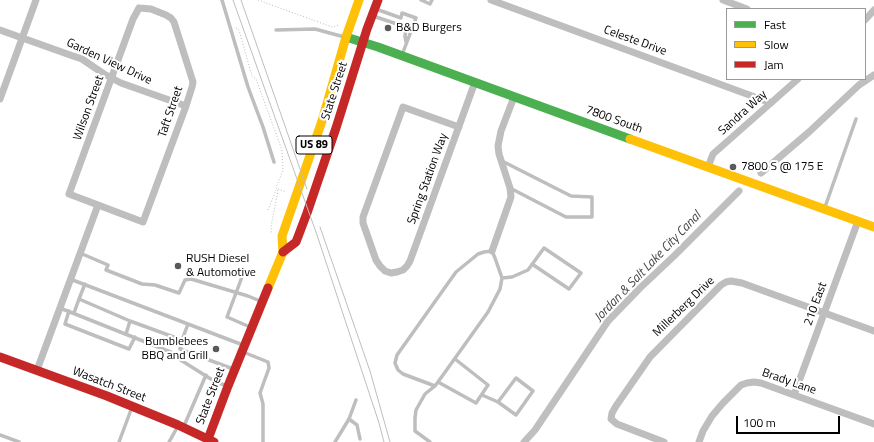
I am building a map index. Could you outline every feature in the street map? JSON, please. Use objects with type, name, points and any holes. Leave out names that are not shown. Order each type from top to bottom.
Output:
[{"type":"main road","name":"State Street","points":[[209,441],[234,369],[283,252],[282,236],[320,127],[346,37],[359,0]]},
{"type":"main road","name":"State Street","points":[[283,252],[296,242],[307,213],[375,8]]},
{"type":"main road","name":"7800 South","points":[[346,37],[874,226]]},
{"type":"main road","name":"Wasatch Street","points":[[0,357],[132,406],[181,426],[209,441]]},
{"type":"street","points":[[0,99],[36,0]]},
{"type":"street","name":"Celeste Drive","points":[[491,0],[771,102]]},
{"type":"street","points":[[723,0],[745,8]]},
{"type":"street","name":"Wilson Street","points":[[98,205],[69,194],[133,19],[139,8]]},
{"type":"street","name":"Taft Street","points":[[98,205],[143,222],[192,87],[193,82],[174,22],[171,18],[151,9],[139,8]]},
{"type":"street","points":[[866,19],[874,10]]},
{"type":"street","name":"Garden View Drive","points":[[0,30],[82,60],[121,82],[186,106]]},
{"type":"street","name":"Sandra Way","points":[[708,167],[713,154],[797,80]]},
{"type":"street","name":"Spring Station Way","points":[[459,127],[403,107],[363,217],[363,223],[376,260],[380,266],[391,273],[403,270],[410,261],[459,127],[475,82]]},
{"type":"street","points":[[492,251],[511,197],[510,188],[499,154],[498,146],[501,131],[514,97]]},
{"type":"street","points":[[37,370],[98,205]]},
{"type":"street","name":"210 East","points":[[794,395],[858,221]]},
{"type":"street","name":"Millerberg Drive","points":[[664,442],[617,424],[611,419],[612,413],[650,357],[721,285],[726,282],[731,281],[742,283],[874,331]]},
{"type":"street","name":"Brady Lane","points":[[699,442],[703,431],[712,416],[741,385],[747,382],[761,383],[874,424]]},
{"type":"lane","points":[[222,0],[248,87],[274,162]]},
{"type":"lane","points":[[421,0],[430,4],[432,0]]},
{"type":"lane","points":[[375,8],[400,18],[402,13],[416,18],[402,56]]},
{"type":"lane","points":[[375,8],[406,29],[406,44]]},
{"type":"lane","points":[[276,30],[315,29],[346,37]]},
{"type":"lane","points":[[825,208],[856,119]]},
{"type":"lane","points":[[502,161],[571,196],[592,196],[592,217],[566,216],[510,188]]},
{"type":"lane","points":[[502,278],[512,277],[528,270],[532,264],[544,248],[581,273],[569,289],[532,264]]},
{"type":"lane","points":[[430,442],[416,431],[416,410],[425,394],[435,386],[488,312],[500,289],[502,278],[492,251],[478,254],[456,272],[397,355],[396,363],[398,370],[403,374],[435,386]]},
{"type":"lane","points":[[80,253],[108,264],[106,270],[142,284],[155,285],[179,293],[185,280],[191,279],[236,292],[263,302]]},
{"type":"lane","points":[[242,277],[227,317],[252,328]]},
{"type":"lane","points":[[70,279],[188,324],[243,348],[268,362],[269,368],[260,393],[263,404],[264,442]]},
{"type":"lane","points":[[74,313],[85,284]]},
{"type":"lane","points":[[79,299],[130,321],[182,340]]},
{"type":"lane","points":[[60,308],[173,353],[179,359],[214,381],[228,386]]},
{"type":"lane","points":[[69,311],[65,324],[122,347],[129,349],[135,337]]},
{"type":"lane","points":[[126,334],[130,321]]},
{"type":"lane","points":[[173,353],[180,349],[188,324]]},
{"type":"lane","points":[[180,349],[234,369]]},
{"type":"lane","points":[[438,382],[476,403],[482,395],[488,385],[455,359]]},
{"type":"lane","points":[[169,442],[181,426],[206,375]]},
{"type":"lane","points":[[482,395],[498,402],[516,415],[533,391],[516,378],[498,402]]},
{"type":"lane","points":[[335,442],[349,419],[356,400]]},
{"type":"lane","points":[[119,442],[132,406]]},
{"type":"lane","points":[[349,419],[357,425],[360,439]]},
{"type":"lane","points":[[0,435],[20,442]]},
{"type":"path","points":[[258,0],[332,27],[341,24]]},
{"type":"path","points":[[268,210],[276,188],[287,193]]},
{"type":"waterway","name":"Jordan & Salt Lake City Canal","points":[[761,173],[809,132],[859,85],[874,75]]},
{"type":"waterway","name":"Jordan & Salt Lake City Canal","points":[[524,442],[535,430],[608,321],[739,191]]},
{"type":"tram line","points":[[233,0],[317,235],[384,442]]},
{"type":"tram line","points":[[241,0],[307,189]]},
{"type":"tram line","points":[[320,227],[370,371],[390,442]]},
{"type":"traffic: fast","points":[[346,37],[378,47],[630,139]]},
{"type":"traffic: slow","points":[[268,288],[283,252],[282,236],[322,121],[346,37],[359,0]]},
{"type":"traffic: slow","points":[[630,139],[874,227]]},
{"type":"traffic: jam","points":[[283,252],[296,242],[307,213],[336,128],[367,29],[378,0]]},
{"type":"traffic: jam","points":[[208,442],[228,386],[268,288]]},
{"type":"traffic: jam","points":[[0,357],[107,396],[178,425],[214,442]]},
{"type":"place","name":"B&D Burgers","points":[[388,28]]},
{"type":"place","name":"7800 S @ 175 E","points":[[733,167]]},
{"type":"place","name":"RUSH Diesel & Automotive","points":[[178,266]]},
{"type":"place","name":"Bumblebees BBQ and Grill","points":[[216,349]]}]
